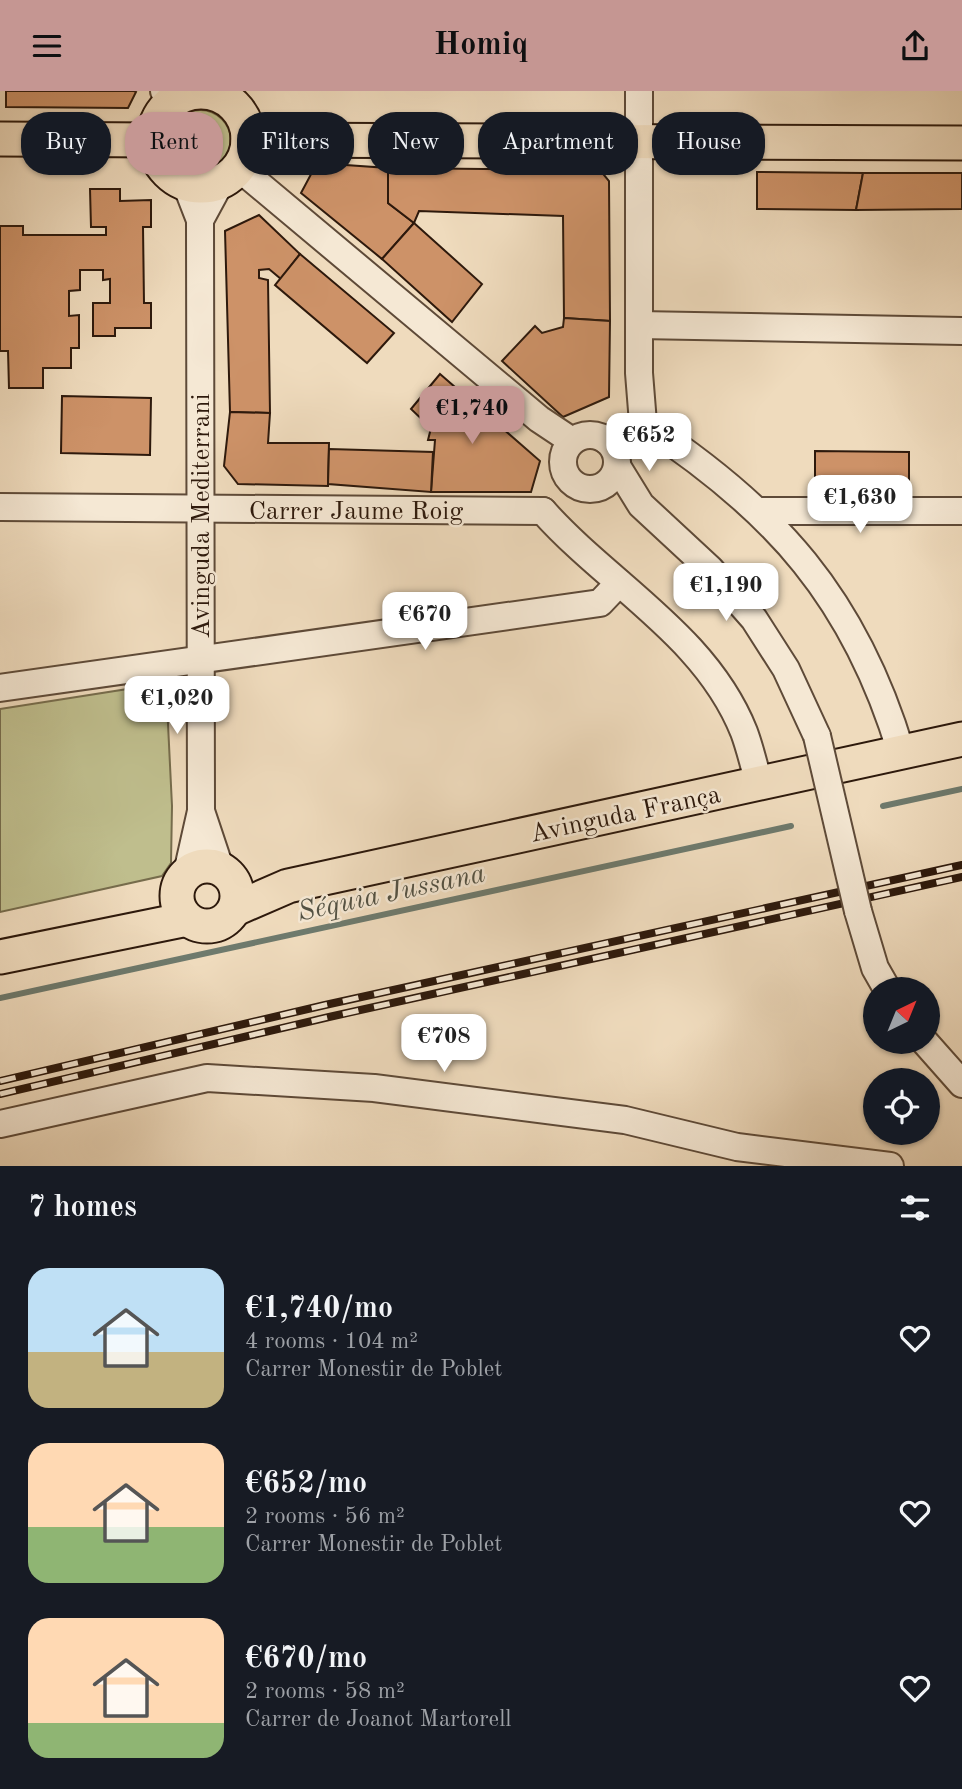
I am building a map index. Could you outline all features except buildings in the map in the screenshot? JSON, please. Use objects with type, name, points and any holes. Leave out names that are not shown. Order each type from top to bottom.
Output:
[{"type":"main road","points":[[168,112],[190,94],[239,112],[236,164]]},
{"type":"main road","points":[[0,139],[125,140]]},
{"type":"main road","points":[[638,142],[962,143]]},
{"type":"main road","points":[[174,175],[186,184],[209,186],[236,164],[478,151]]},
{"type":"main road","name":"Avinguda França","points":[[229,886],[288,886],[962,739]]},
{"type":"main road","points":[[0,957],[122,930],[183,895],[203,866],[229,886],[222,923],[204,927],[183,895]]},
{"type":"street","points":[[639,91],[638,142],[647,291],[639,325],[643,423]]},
{"type":"street","points":[[236,164],[539,419],[566,456],[577,488],[598,489],[641,505]]},
{"type":"street","name":"Avinguda Mediterrani","points":[[200,220],[236,164]]},
{"type":"street","name":"Avinguda Mediterrani","points":[[183,895],[201,811],[200,220],[186,184]]},
{"type":"street","points":[[639,325],[962,331]]},
{"type":"street","points":[[606,440],[643,423]]},
{"type":"street","points":[[643,423],[671,441],[758,511],[801,557],[839,607],[864,650],[887,705],[901,752]]},
{"type":"street","points":[[760,783],[743,730],[711,675],[684,641],[569,540],[543,511],[566,456],[589,435],[606,440],[615,451],[617,466],[641,505],[709,569],[754,618],[786,669],[817,736],[858,911],[880,977]]},
{"type":"street","points":[[598,489],[611,481],[617,466]]},
{"type":"street","name":"Carrer Jaume Roig","points":[[0,507],[543,511]]},
{"type":"street","points":[[758,511],[962,511]]},
{"type":"street","points":[[0,688],[600,603],[619,583]]},
{"type":"street","name":"Avinguda Mediterrani","points":[[201,811],[229,886]]},
{"type":"street","points":[[935,1054],[962,1084]]},
{"type":"street","points":[[0,1124],[207,1077],[374,1088],[598,1117],[737,1147],[890,1166]]},
{"type":"shaded area","points":[[194,110],[212,112],[188,112]]},
{"type":"shaded area","points":[[223,120],[231,135],[231,147],[223,162]]},
{"type":"shaded area","points":[[166,683],[172,806],[171,863],[162,876],[0,912],[0,709]]},
{"type":"waterway","name":"Séquia Jussana","points":[[883,806],[962,789]]},
{"type":"waterway","name":"Séquia Jussana","points":[[0,998],[791,826]]},
{"type":"railway","points":[[0,1081],[325,1005],[962,865]]},
{"type":"railway","points":[[0,1094],[329,1017],[962,877]]}]
